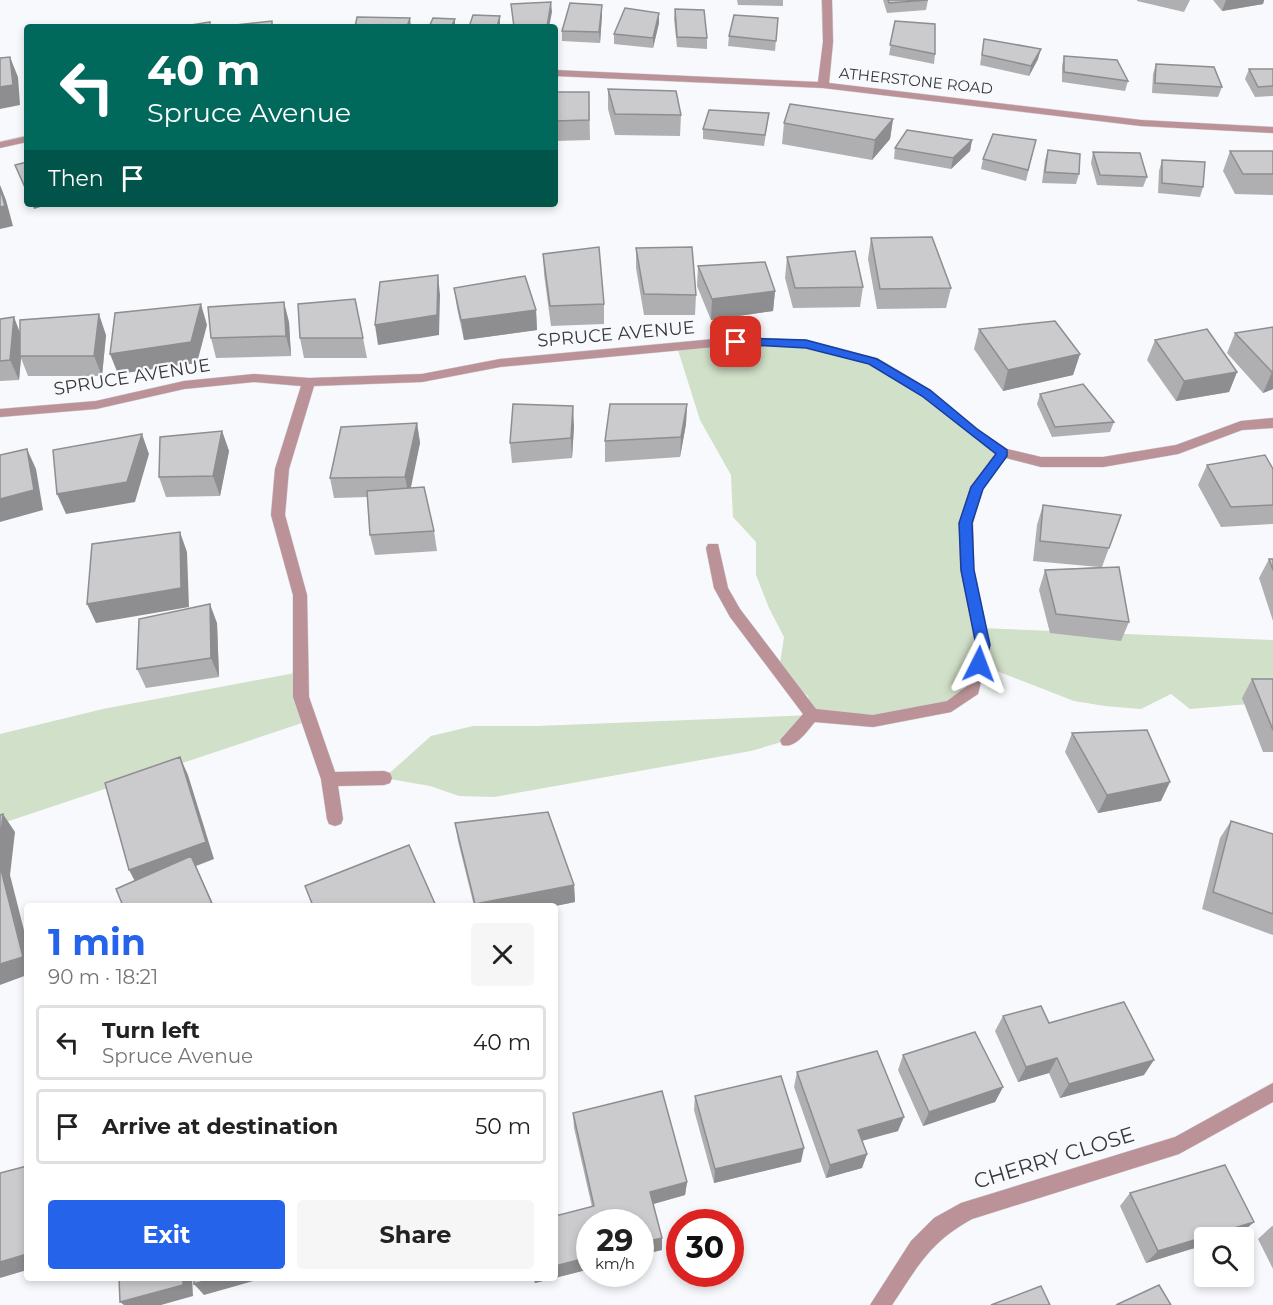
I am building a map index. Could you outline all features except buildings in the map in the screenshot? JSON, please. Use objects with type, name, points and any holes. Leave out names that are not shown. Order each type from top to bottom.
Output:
[{"type":"street","points":[[823,86],[828,42],[827,0]]},
{"type":"street","name":"ATHERSTONE ROAD","points":[[558,73],[823,86],[1141,123],[1273,130]]},
{"type":"street","points":[[0,145],[24,140]]},
{"type":"street","name":"SPRUCE AVENUE","points":[[0,413],[96,405],[184,385],[242,379],[309,382],[422,378],[500,363],[736,342],[806,344],[873,361],[926,393],[973,432],[1003,453],[1041,462],[1103,462],[1178,449],[1240,426],[1273,423]]},
{"type":"street","points":[[309,382],[282,469],[278,515],[300,595],[301,698],[329,779],[335,819]]},
{"type":"street","points":[[713,548],[721,588],[735,613],[812,715],[873,721],[951,706],[973,690],[983,645],[967,570],[966,523],[977,487],[1003,453]]},
{"type":"street","points":[[788,740],[812,715]]},
{"type":"street","points":[[329,779],[384,778]]},
{"type":"street","name":"CHERRY CLOSE","points":[[880,1305],[918,1248],[941,1225],[968,1210],[1179,1145],[1273,1094]]},
{"type":"green space","points":[[736,341],[806,344],[873,361],[1003,453],[977,487],[966,523],[980,628],[1273,640],[1273,702],[1190,709],[1171,694],[1141,709],[1105,706],[1074,701],[979,664],[973,690],[951,706],[873,721],[812,715],[808,696],[779,670],[784,637],[756,575],[756,542],[733,517],[731,475],[700,420],[677,347]]},
{"type":"green space","points":[[300,672],[308,721],[0,824],[0,734],[103,709]]},
{"type":"green space","points":[[812,715],[788,740],[751,751],[494,797],[459,796],[430,786],[384,778],[431,736],[473,726],[537,726]]},
{"type":"route","points":[[736,342],[806,344],[873,361],[926,393],[973,432],[1003,453],[977,487],[966,523],[967,570],[983,645],[979,664]]}]
